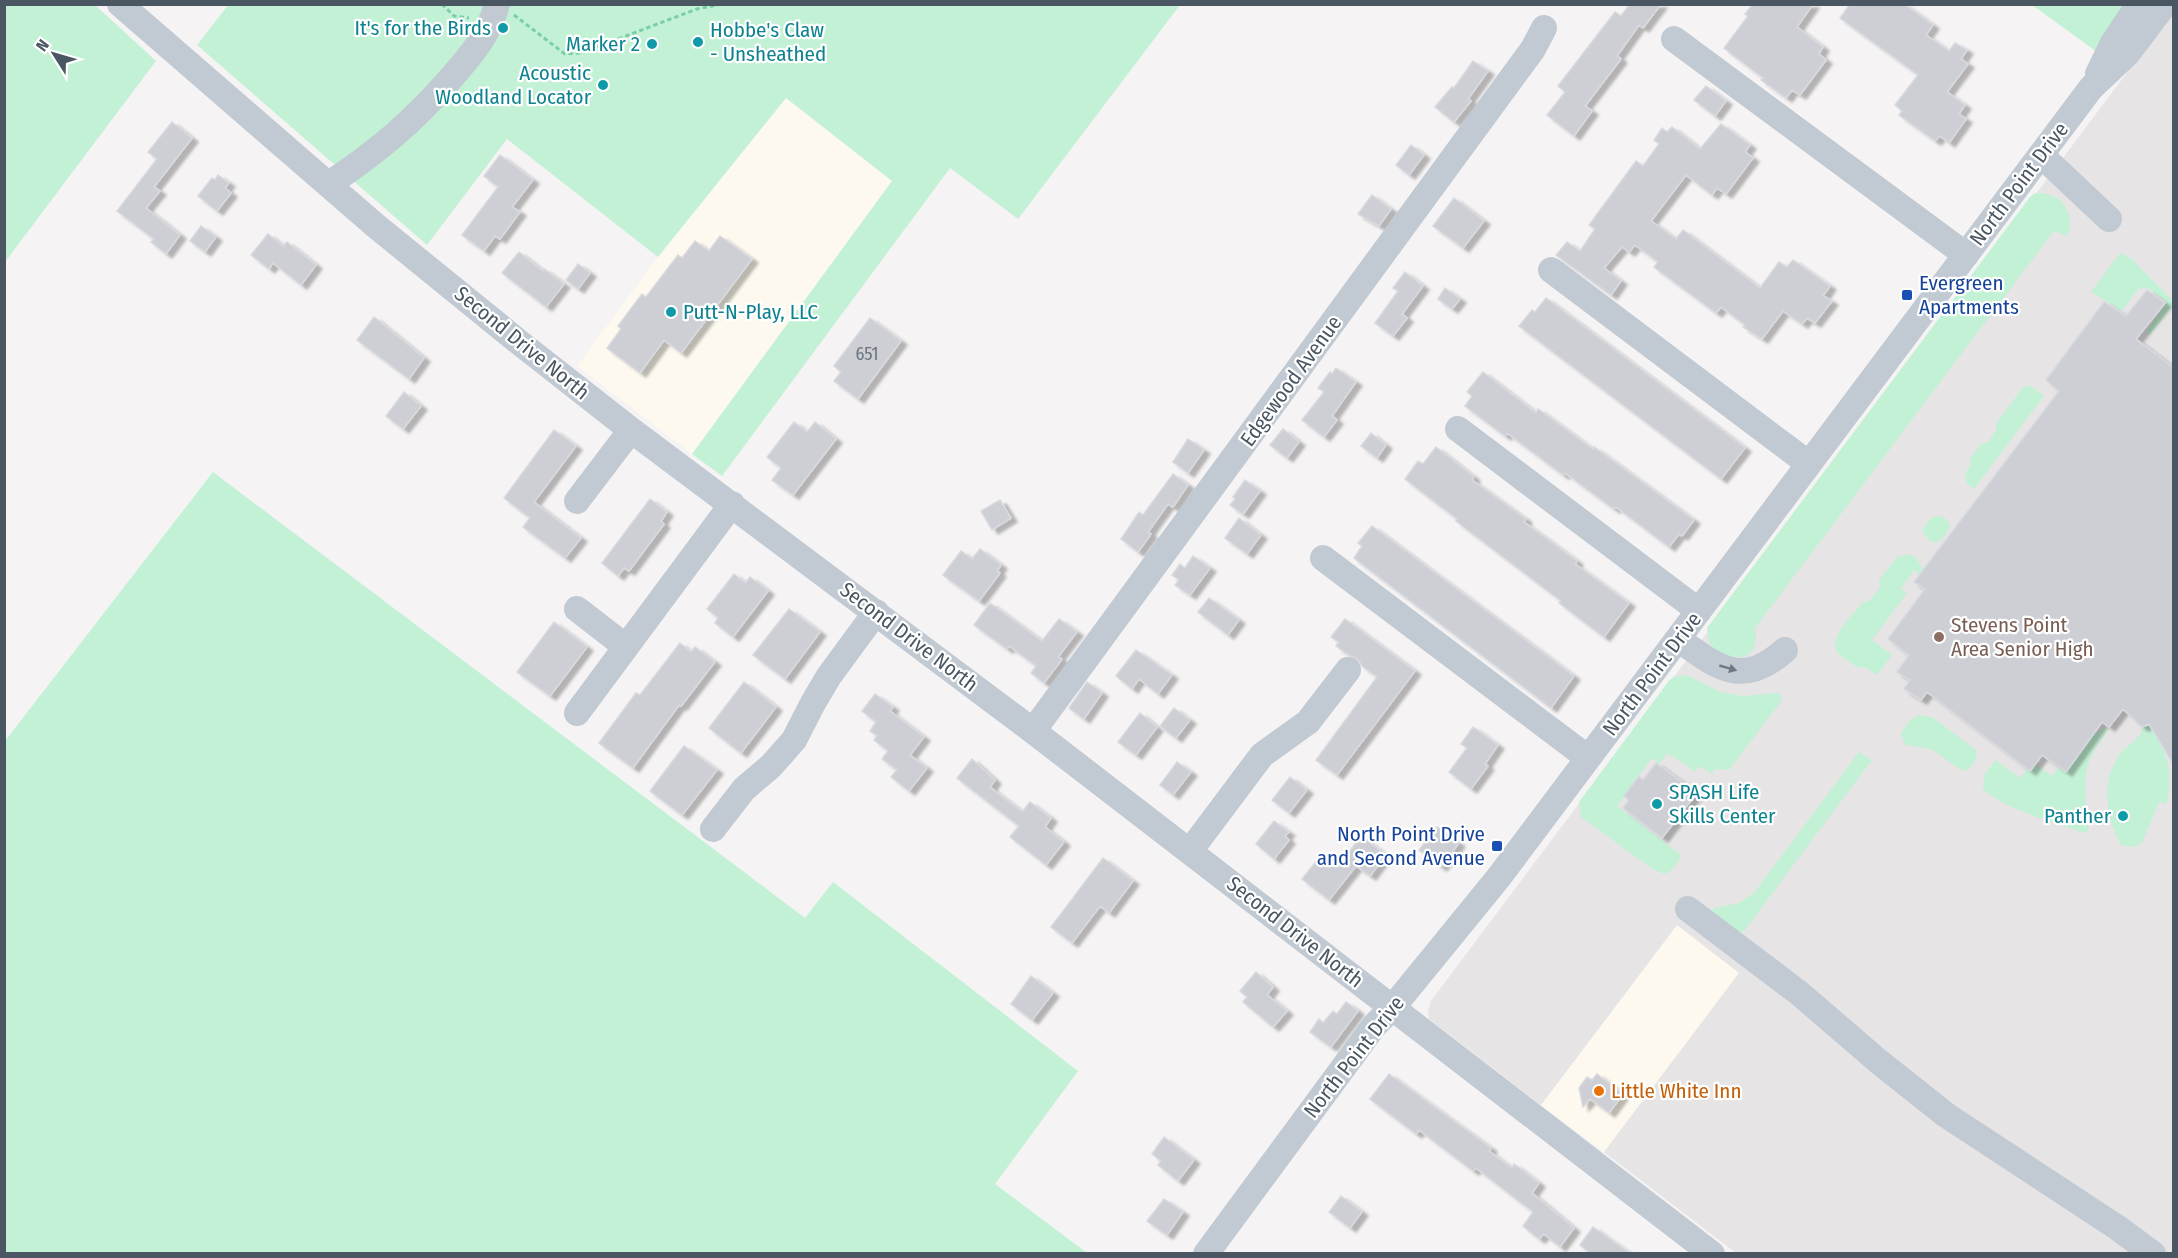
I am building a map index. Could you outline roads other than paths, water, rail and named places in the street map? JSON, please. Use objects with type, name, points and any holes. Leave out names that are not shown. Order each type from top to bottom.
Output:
[{"type":"street","name":"Second Drive North","points":[[120,4],[384,232],[520,343],[631,430],[1033,731],[1712,1254]]},
{"type":"street","name":"North Point Drive","points":[[2091,88],[2113,43],[2139,4]]},
{"type":"street","name":"North Point Drive","points":[[1206,1254],[1374,1026],[1393,1007],[1499,877],[2091,88],[2128,53],[2165,4]]},
{"type":"street","points":[[329,184],[368,158],[421,112],[471,55],[492,23],[495,10]]},
{"type":"street","name":"Edgewood Avenue","points":[[1033,731],[1520,67],[1544,28]]},
{"type":"street","points":[[1674,39],[1966,255]]},
{"type":"street","points":[[2041,155],[2109,219]]},
{"type":"street","points":[[1551,270],[1809,464]]},
{"type":"street","points":[[1458,429],[1699,611]]},
{"type":"street","points":[[577,501],[631,430]]},
{"type":"street","points":[[577,713],[732,504]]},
{"type":"street","points":[[1323,558],[1588,758]]},
{"type":"street","points":[[577,609],[626,647]]},
{"type":"street","points":[[713,829],[744,789],[771,766],[794,740],[829,676],[876,612]]},
{"type":"street","points":[[1678,639],[1706,659],[1734,671],[1746,672],[1759,669],[1771,663],[1785,650]]},
{"type":"street","points":[[1190,851],[1262,755],[1308,722],[1348,670]]},
{"type":"street","points":[[1688,909],[1799,993],[1878,1061],[1946,1115],[2118,1228],[2153,1254]]},
{"type":"place","name":"It's for the Birds","points":[[503,28]]},
{"type":"place","name":"Hobbe's Claw - Unsheathed","points":[[698,42]]},
{"type":"place","name":"Marker 2","points":[[652,44]]},
{"type":"place","name":"Acoustic Woodland Locator","points":[[603,85]]},
{"type":"place","name":"Evergreen Apartments","points":[[1907,295]]},
{"type":"place","name":"Putt-N-Play, LLC","points":[[671,312]]},
{"type":"place","name":"Stevens Point Area Senior High","points":[[1939,637]]},
{"type":"place","name":"SPASH Life Skills Center","points":[[1657,804]]},
{"type":"place","name":"Panther","points":[[2123,816]]},
{"type":"place","name":"North Point Drive and Second Avenue","points":[[1497,846]]},
{"type":"place","name":"Little White Inn","points":[[1599,1091]]}]
